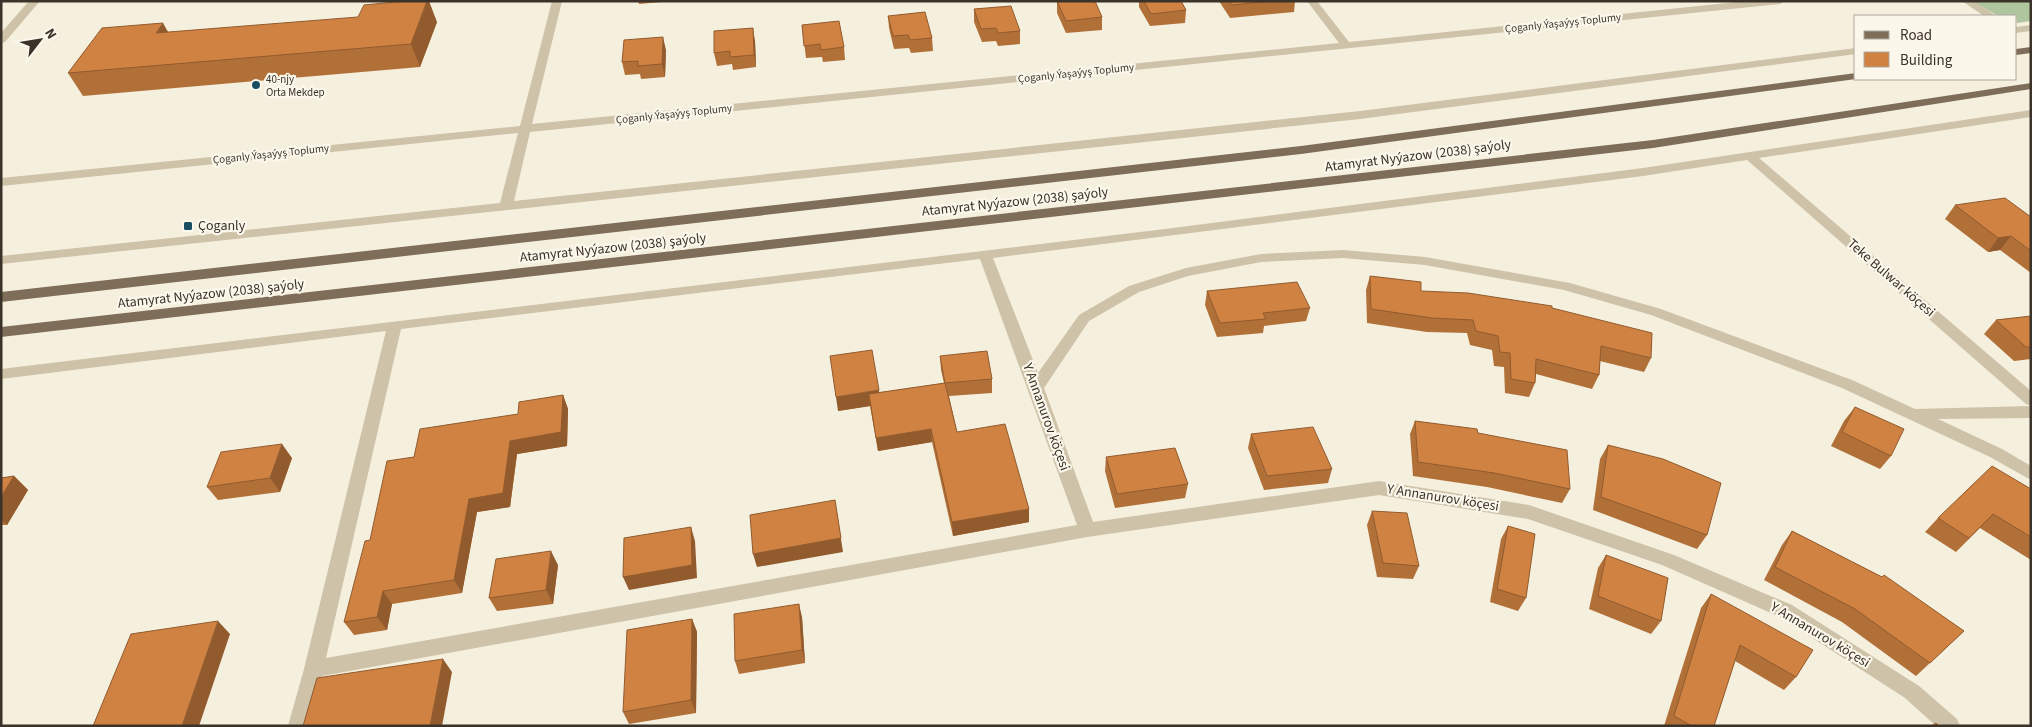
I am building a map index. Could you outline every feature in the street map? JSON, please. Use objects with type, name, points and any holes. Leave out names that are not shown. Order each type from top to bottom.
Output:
[{"type":"main road","points":[[2017,52],[2031,50]]},
{"type":"main road","name":"Atamyrat Nyýazow (2038) şaýoly","points":[[1,297],[1301,150],[1854,76]]},
{"type":"main road","name":"Atamyrat Nyýazow (2038) şaýoly","points":[[1,332],[1653,144],[2031,86]]},
{"type":"street","points":[[1,40],[36,1]]},
{"type":"street","points":[[506,206],[558,1]]},
{"type":"street","points":[[1312,1],[1346,45]]},
{"type":"street","name":"Çoganly Ýaşaýyş Toplumy","points":[[1,182],[1780,1]]},
{"type":"street","points":[[1967,1],[1989,15]]},
{"type":"street","points":[[1,21],[19,20]]},
{"type":"street","points":[[2017,30],[2031,28]]},
{"type":"street","points":[[1,260],[1360,116],[1854,51]]},
{"type":"street","points":[[1,374],[394,324],[985,254],[1624,175],[2031,113]]},
{"type":"street","name":"Teke Bulwar köçesi","points":[[1751,157],[2027,393]]},
{"type":"street","name":"Y Annanurov köçesi","points":[[985,254],[1087,530],[1379,488],[1529,512],[1668,560],[1786,611],[1912,692],[1950,726]]},
{"type":"street","points":[[1036,388],[1084,318],[1134,289],[1186,272],[1261,258],[1343,254],[1425,261],[1565,286],[1656,312],[1847,384],[1996,453],[2031,474]]},
{"type":"street","points":[[298,726],[314,669],[394,324]]},
{"type":"street","points":[[1914,414],[2031,412]]},
{"type":"street","points":[[314,669],[1087,530]]},
{"type":"green space","points":[[1972,1],[2031,1],[2031,21],[2017,23],[2017,15],[1996,15]]},
{"type":"building","points":[[427,1],[411,44],[68,73],[102,28],[163,23],[156,33],[358,17],[364,5]]},
{"type":"building","points":[[1057,1],[1095,1],[1102,17],[1066,21]]},
{"type":"building","points":[[1144,1],[1181,1],[1186,10],[1151,14]]},
{"type":"building","points":[[1229,1],[1273,1],[1232,5]]},
{"type":"building","points":[[1011,6],[1020,31],[998,33],[996,28],[981,29],[974,9]]},
{"type":"building","points":[[925,12],[932,38],[910,40],[908,35],[893,36],[888,16]]},
{"type":"building","points":[[839,21],[844,47],[821,50],[820,44],[804,46],[802,25]]},
{"type":"building","points":[[753,28],[754,55],[730,57],[730,51],[714,53],[714,31]]},
{"type":"building","points":[[663,37],[662,64],[638,66],[638,61],[622,62],[624,40]]},
{"type":"building","points":[[2005,198],[2031,217],[2031,251],[2011,236],[1998,238],[1955,205]]},
{"type":"building","points":[[1370,276],[1421,282],[1421,291],[1468,293],[1552,306],[1552,308],[1652,333],[1651,358],[1601,346],[1599,375],[1536,359],[1535,383],[1511,379],[1510,353],[1500,352],[1498,336],[1476,331],[1473,320],[1432,318],[1371,309]]},
{"type":"building","points":[[1297,282],[1310,308],[1263,313],[1266,319],[1220,323],[1207,291]]},
{"type":"building","points":[[2031,316],[2031,347],[2026,347],[1996,320]]},
{"type":"building","points":[[872,350],[879,390],[836,397],[830,356]]},
{"type":"building","points":[[987,351],[992,379],[945,383],[940,356]]},
{"type":"building","points":[[945,383],[957,432],[1005,424],[1029,509],[952,522],[931,429],[876,438],[869,394]]},
{"type":"building","points":[[563,395],[561,432],[510,441],[503,493],[469,499],[454,580],[383,591],[377,617],[344,622],[365,541],[370,540],[387,461],[414,457],[420,429],[518,414],[519,402]]},
{"type":"building","points":[[1855,407],[1904,429],[1891,456],[1842,432]]},
{"type":"building","points":[[1415,421],[1477,429],[1478,433],[1567,450],[1570,489],[1494,473],[1418,462]]},
{"type":"building","points":[[1313,427],[1332,469],[1267,476],[1251,434]]},
{"type":"building","points":[[282,444],[270,478],[207,487],[221,452]]},
{"type":"building","points":[[1608,445],[1663,459],[1721,483],[1707,535],[1601,497]]},
{"type":"building","points":[[1175,448],[1188,484],[1117,494],[1106,457]]},
{"type":"building","points":[[1992,466],[2031,489],[2031,537],[1993,514],[1969,538],[1938,518]]},
{"type":"building","points":[[14,476],[1,497],[1,478]]},
{"type":"building","points":[[835,500],[841,538],[753,554],[750,515]]},
{"type":"building","points":[[1372,511],[1407,513],[1419,566],[1383,563]]},
{"type":"building","points":[[1508,526],[1535,534],[1526,598],[1497,589]]},
{"type":"building","points":[[691,527],[692,565],[623,577],[624,538]]},
{"type":"building","points":[[1792,531],[1882,577],[1884,575],[1964,631],[1930,663],[1855,609],[1775,567]]},
{"type":"building","points":[[551,551],[546,590],[489,598],[496,559]]},
{"type":"building","points":[[1606,555],[1668,578],[1661,621],[1598,596]]},
{"type":"building","points":[[1711,594],[1813,650],[1796,677],[1740,645],[1714,726],[1692,726],[1674,716]]},
{"type":"building","points":[[799,604],[802,650],[735,661],[734,614]]},
{"type":"building","points":[[692,619],[691,700],[623,712],[627,630]]},
{"type":"building","points":[[218,621],[182,726],[93,726],[131,634]]},
{"type":"building","points":[[443,659],[430,726],[303,726],[317,678]]},
{"type":"place","name":"40-njy Orta Mekdep","points":[[256,85]]},
{"type":"place","name":"Çoganly","points":[[188,226]]}]
